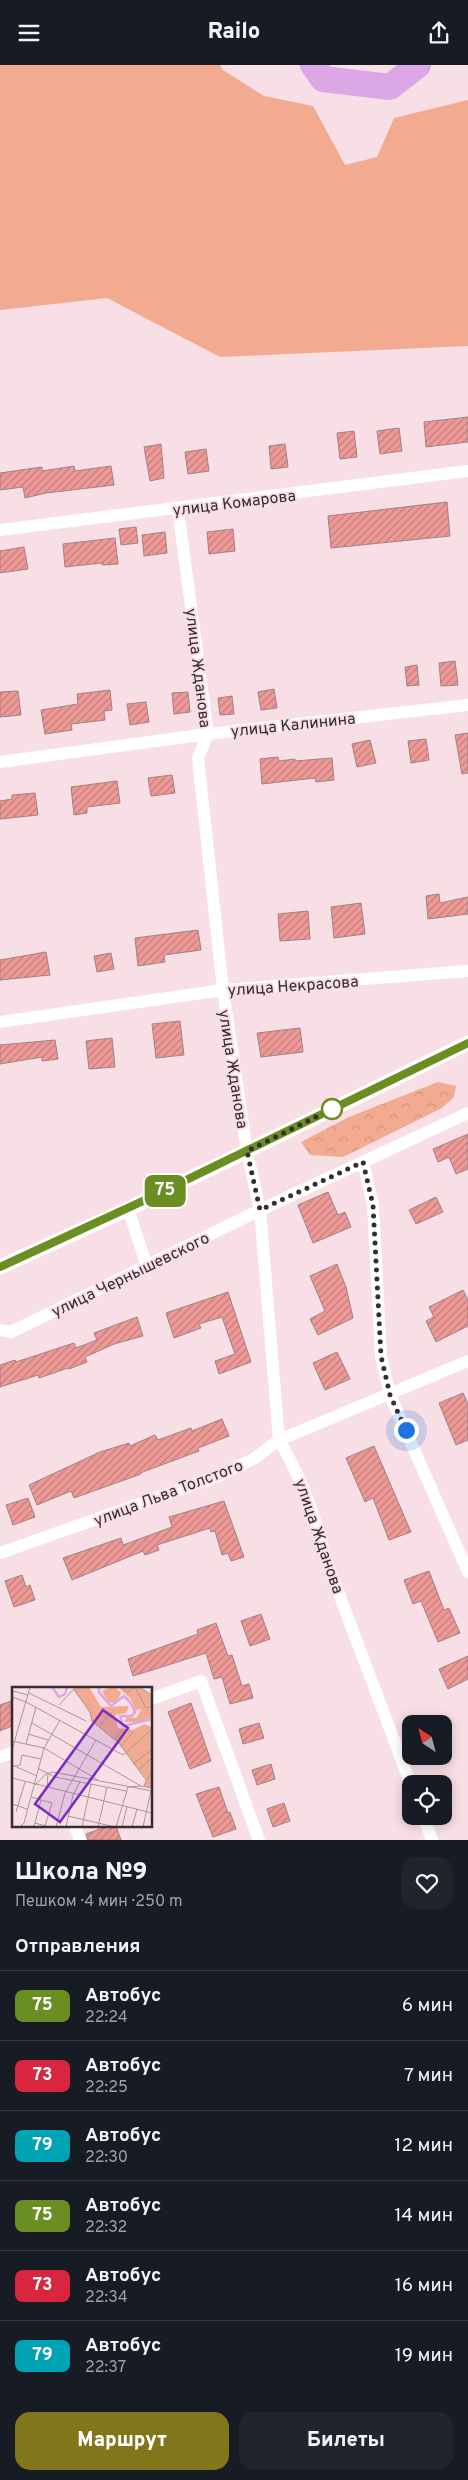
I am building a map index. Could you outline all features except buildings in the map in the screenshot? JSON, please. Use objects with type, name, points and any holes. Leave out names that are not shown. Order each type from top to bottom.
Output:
[{"type":"street","name":"улица Комарова","points":[[0,531],[468,471]]},
{"type":"street","name":"улица Жданова","points":[[178,509],[208,734],[198,758],[222,990],[247,1151],[260,1210],[279,1440],[297,1469],[315,1515],[324,1554],[407,1775]]},
{"type":"street","name":"улица Калинина","points":[[0,762],[208,734],[468,705]]},
{"type":"street","name":"улица Некрасова","points":[[0,1022],[222,990],[468,971]]},
{"type":"street","points":[[0,1267],[128,1209],[468,1043]]},
{"type":"street","name":"улица Чернышевского","points":[[0,1330],[12,1332],[260,1210],[468,1113]]},
{"type":"street","points":[[363,1162],[373,1205],[381,1356],[390,1395],[468,1572]]},
{"type":"street","points":[[128,1209],[147,1266]]},
{"type":"street","name":"улица Льва Толстого","points":[[0,1553],[221,1475],[255,1458],[279,1440],[468,1361]]},
{"type":"street","points":[[152,1699],[201,1681],[259,1840]]},
{"type":"street","points":[[0,1757],[12,1753]]},
{"type":"street","points":[[426,1825],[432,1840]]},
{"type":"street","points":[[75,1827],[80,1840]]},
{"type":"green space","points":[[0,65],[220,65],[223,70],[264,96],[313,106],[345,165],[377,157],[394,118],[468,100],[468,346],[220,357],[107,298],[0,310]]},
{"type":"green space","points":[[438,1082],[456,1086],[454,1097],[442,1108],[343,1157],[310,1155],[301,1142],[349,1117]]},
{"type":"waterway","points":[[313,65],[323,79],[390,87],[418,65]]},
{"type":"bus line","name":"75","points":[[0,1267],[145,1200],[468,1043]]},
{"type":"route","points":[[332,1109],[247,1151],[260,1210],[363,1162],[373,1205],[381,1356],[390,1395],[406,1430]]}]
